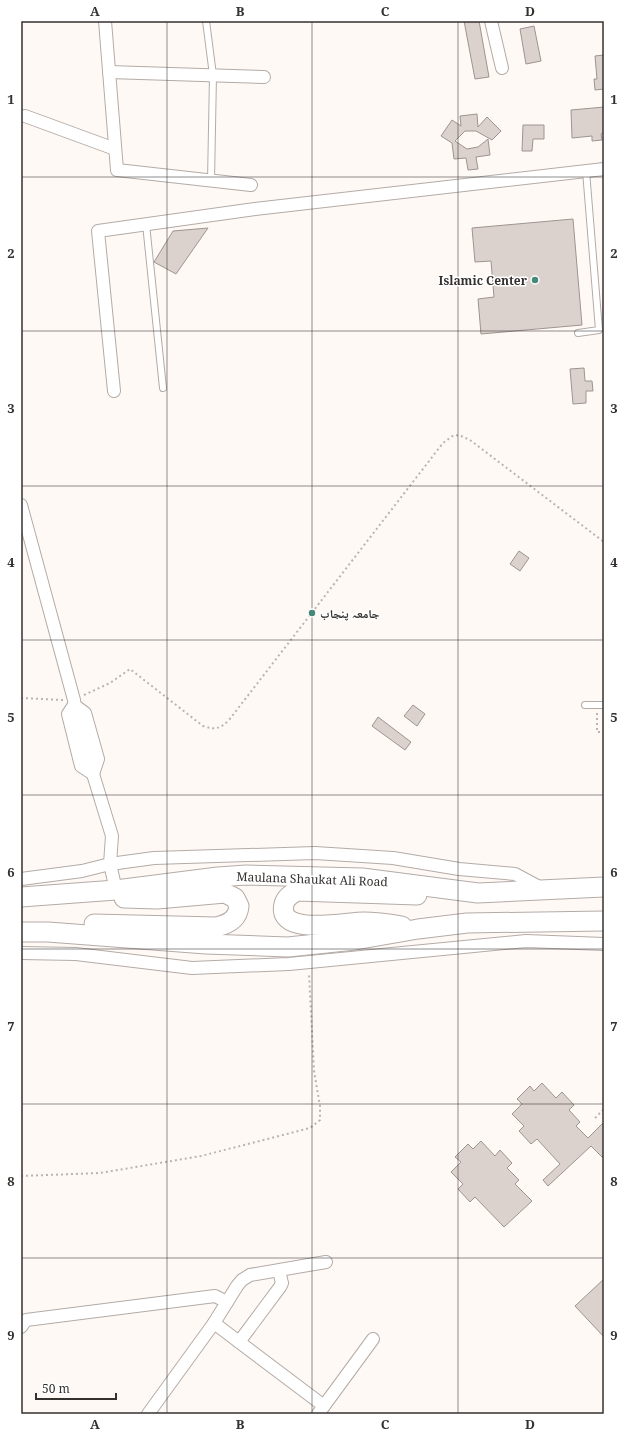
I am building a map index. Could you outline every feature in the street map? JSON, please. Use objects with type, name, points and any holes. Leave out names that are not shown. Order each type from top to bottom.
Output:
[{"type":"main road","name":"Maulana Shaukat Ali Road","points":[[21,897],[116,890],[218,877],[262,875],[362,878],[478,893],[604,887]]},
{"type":"main road","points":[[418,930],[392,924],[364,922],[313,925],[297,924],[292,922],[286,916],[284,903],[289,896],[297,891],[444,896],[467,892]]},
{"type":"main road","points":[[48,932],[88,924],[216,927],[231,922],[236,916],[239,906],[235,898],[224,893],[157,899],[59,894]]},
{"type":"main road","points":[[21,932],[48,932],[206,944],[288,947],[356,940],[467,924],[604,921]]},
{"type":"street","points":[[105,21],[117,170],[251,185]]},
{"type":"street","points":[[491,21],[502,68]]},
{"type":"street","points":[[109,72],[264,77]]},
{"type":"street","points":[[25,116],[116,149]]},
{"type":"street","points":[[114,391],[98,231],[255,209],[604,169]]},
{"type":"street","points":[[21,505],[74,703],[85,713],[98,759],[93,774],[112,836],[110,864],[116,890]]},
{"type":"street","points":[[74,703],[68,714],[81,766],[93,774]]},
{"type":"street","points":[[21,879],[82,871],[110,864],[154,858],[315,853],[393,858],[459,869],[515,874],[542,889]]},
{"type":"street","points":[[21,953],[76,954],[192,968],[309,962],[526,941],[604,944]]},
{"type":"street","points":[[148,1414],[214,1323],[242,1280],[250,1275],[326,1262]]},
{"type":"street","points":[[239,1342],[280,1287],[282,1282],[279,1270]]},
{"type":"street","points":[[21,1327],[26,1320],[215,1296],[227,1302]]},
{"type":"street","points":[[214,1323],[321,1410],[373,1339]]},
{"type":"lane","points":[[206,21],[213,75],[211,181]]},
{"type":"lane","points":[[578,333],[599,330],[586,171]]},
{"type":"lane","points":[[146,224],[163,388]]},
{"type":"lane","points":[[585,705],[604,705]]},
{"type":"path","points":[[21,698],[74,703],[130,669],[202,726],[212,729],[223,726],[230,720],[443,443],[454,435],[470,440],[604,542]]},
{"type":"path","points":[[597,705],[597,732],[604,732]]},
{"type":"path","points":[[21,1176],[100,1172],[201,1156],[310,1128],[320,1120],[320,1106],[314,1071],[311,1032],[309,962]]},
{"type":"path","points":[[595,1118],[604,1109]]},
{"type":"building","points":[[464,21],[479,21],[489,77],[475,79]]},
{"type":"building","points":[[534,26],[541,61],[526,64],[520,29]]},
{"type":"building","points":[[604,55],[604,89],[595,90],[594,79],[597,79],[595,56]]},
{"type":"building","points":[[604,107],[604,133],[601,134],[602,140],[592,141],[592,136],[572,138],[571,110]]},
{"type":"building","points":[[477,114],[478,127],[487,117],[501,131],[492,140],[476,131],[465,131],[455,141],[467,149],[478,147],[488,139],[490,155],[476,157],[478,169],[468,170],[466,158],[454,159],[452,143],[441,136],[452,120],[461,126],[460,116]]},
{"type":"building","points":[[523,125],[544,125],[544,139],[533,139],[532,151],[522,151]]},
{"type":"building","name":"Islamic Center","points":[[573,219],[582,325],[481,334],[478,299],[494,297],[491,261],[475,262],[472,228]]},
{"type":"building","points":[[208,228],[176,274],[154,262],[173,231]]},
{"type":"building","points":[[584,368],[585,381],[592,381],[593,391],[586,391],[586,403],[573,404],[570,369]]},
{"type":"building","points":[[519,551],[529,558],[520,571],[510,564]]},
{"type":"building","points":[[413,705],[425,714],[417,726],[404,716]]},
{"type":"building","points":[[378,717],[411,742],[405,750],[372,726]]},
{"type":"building","points":[[542,1083],[556,1098],[562,1092],[574,1105],[569,1110],[580,1122],[576,1126],[588,1138],[604,1122],[604,1159],[591,1146],[548,1186],[543,1180],[560,1164],[537,1139],[531,1144],[519,1131],[524,1126],[512,1114],[522,1104],[517,1099],[530,1086],[534,1091]]},
{"type":"building","points":[[481,1141],[495,1156],[500,1150],[512,1163],[507,1168],[519,1180],[515,1184],[532,1201],[504,1227],[475,1197],[470,1202],[458,1189],[463,1184],[451,1172],[461,1162],[455,1157],[468,1144],[473,1149]]},
{"type":"building","points":[[604,1279],[604,1337],[575,1306]]},
{"type":"place","name":"Islamic Center","points":[[535,280]]},
{"type":"place","name":"جامعہ پنجاب","points":[[312,613]]}]
